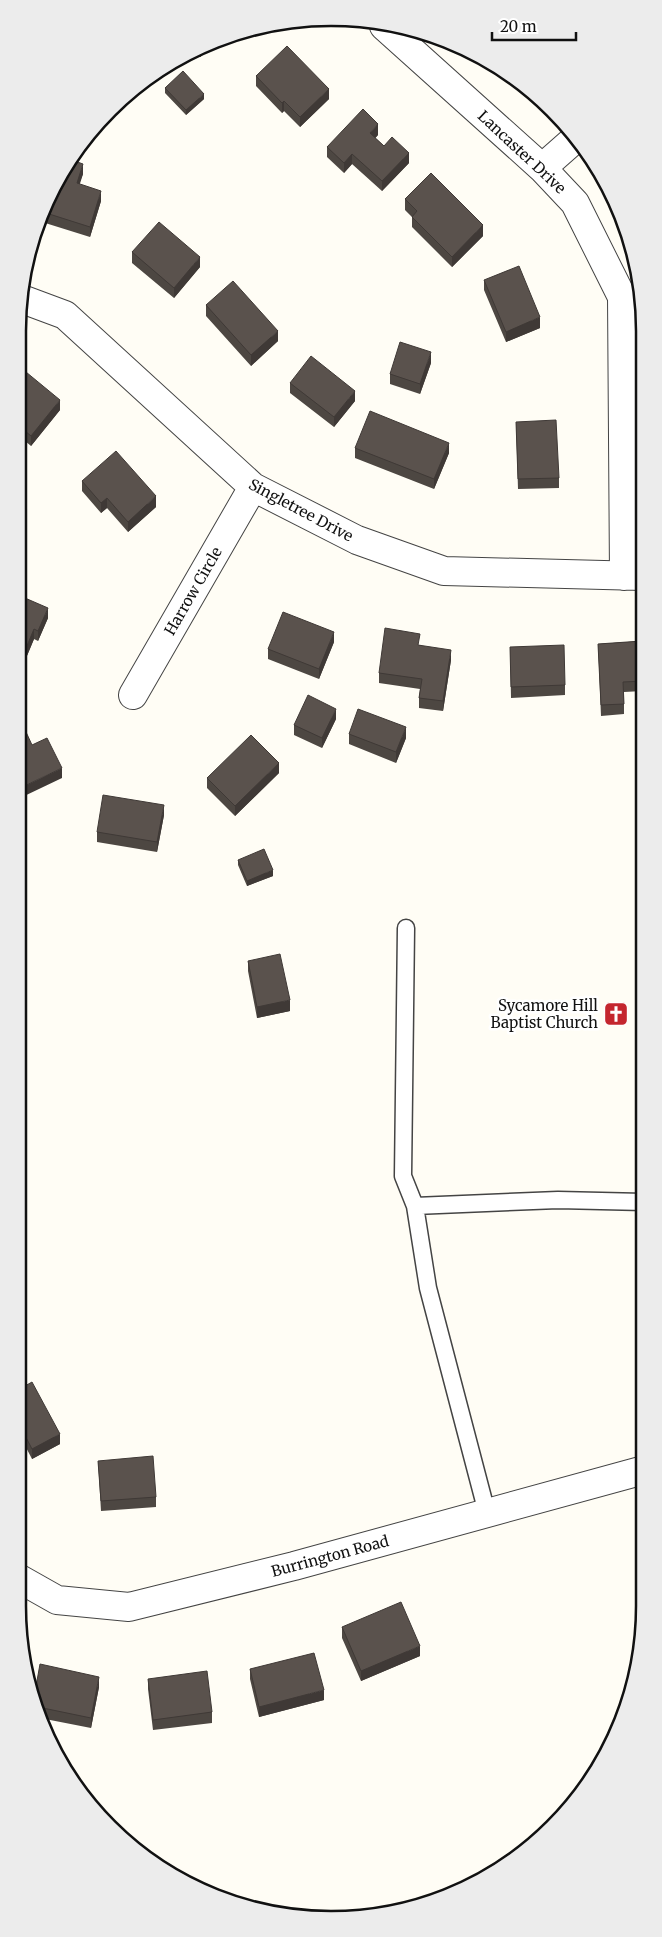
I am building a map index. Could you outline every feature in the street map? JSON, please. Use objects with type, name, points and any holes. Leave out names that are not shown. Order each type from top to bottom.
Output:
[{"type":"street","name":"Lancaster Drive","points":[[391,32],[542,168],[575,203],[622,297],[633,576]]},
{"type":"street","points":[[542,168],[571,143]]},
{"type":"street","name":"Singletree Drive","points":[[28,301],[65,315],[254,487],[358,540],[444,571],[633,576]]},
{"type":"street","name":"Harrow Circle","points":[[133,695],[254,487]]},
{"type":"street","name":"Burrington Road","points":[[26,1583],[57,1600],[129,1607],[294,1566],[636,1472]]},
{"type":"lane","points":[[406,928],[404,1176],[415,1206],[428,1288],[487,1513]]},
{"type":"lane","points":[[415,1206],[558,1200],[636,1202]]},
{"type":"building","points":[[287,46],[329,89],[300,117],[284,101],[282,103],[256,76]]},
{"type":"building","points":[[183,71],[204,94],[186,110],[165,88]]},
{"type":"building","points":[[363,109],[378,124],[370,133],[384,146],[392,137],[409,153],[382,181],[352,154],[344,163],[327,147]]},
{"type":"building","points":[[78,162],[83,164],[77,183],[101,191],[90,227],[49,214]]},
{"type":"building","points":[[431,173],[483,225],[452,257],[412,217],[417,211],[405,199]]},
{"type":"building","points":[[159,222],[200,257],[174,288],[132,252]]},
{"type":"building","points":[[519,266],[540,317],[506,332],[484,280]]},
{"type":"building","points":[[233,281],[278,331],[251,355],[206,305]]},
{"type":"building","points":[[400,342],[431,352],[420,384],[390,374]]},
{"type":"building","points":[[311,356],[355,391],[334,417],[290,383]]},
{"type":"building","points":[[26,372],[60,400],[31,436],[26,432]]},
{"type":"building","points":[[370,411],[449,443],[434,479],[355,448]]},
{"type":"building","points":[[556,420],[559,478],[518,479],[516,422]]},
{"type":"building","points":[[116,451],[156,496],[128,522],[107,498],[101,503],[82,481]]},
{"type":"building","points":[[26,598],[48,608],[38,631],[34,629],[26,648]]},
{"type":"building","points":[[283,612],[334,632],[319,669],[268,649]]},
{"type":"building","points":[[385,628],[420,634],[418,645],[451,650],[443,701],[419,698],[422,679],[379,673]]},
{"type":"building","points":[[636,641],[636,681],[623,682],[624,704],[601,705],[598,644]]},
{"type":"building","points":[[564,645],[565,685],[511,687],[510,647]]},
{"type":"building","points":[[308,695],[336,709],[322,738],[294,725]]},
{"type":"building","points":[[358,709],[406,727],[396,752],[349,734]]},
{"type":"building","points":[[26,732],[32,745],[47,738],[62,768],[26,785]]},
{"type":"building","points":[[251,735],[279,763],[235,806],[207,778]]},
{"type":"building","points":[[103,795],[164,805],[157,842],[97,832]]},
{"type":"building","points":[[264,849],[273,870],[247,881],[238,860]]},
{"type":"building","points":[[280,954],[290,1000],[257,1007],[248,961]]},
{"type":"building","points":[[32,1382],[60,1434],[32,1449],[26,1437],[26,1385]]},
{"type":"building","points":[[153,1456],[156,1497],[101,1501],[98,1461]]},
{"type":"building","points":[[401,1602],[420,1646],[361,1671],[342,1627]]},
{"type":"building","points":[[314,1653],[324,1690],[259,1707],[250,1669]]},
{"type":"building","points":[[40,1664],[99,1677],[91,1718],[44,1708],[37,1683]]},
{"type":"building","points":[[207,1671],[212,1712],[153,1720],[148,1679]]},
{"type":"place","name":"Sycamore Hill Baptist Church","points":[[616,1014]]}]
